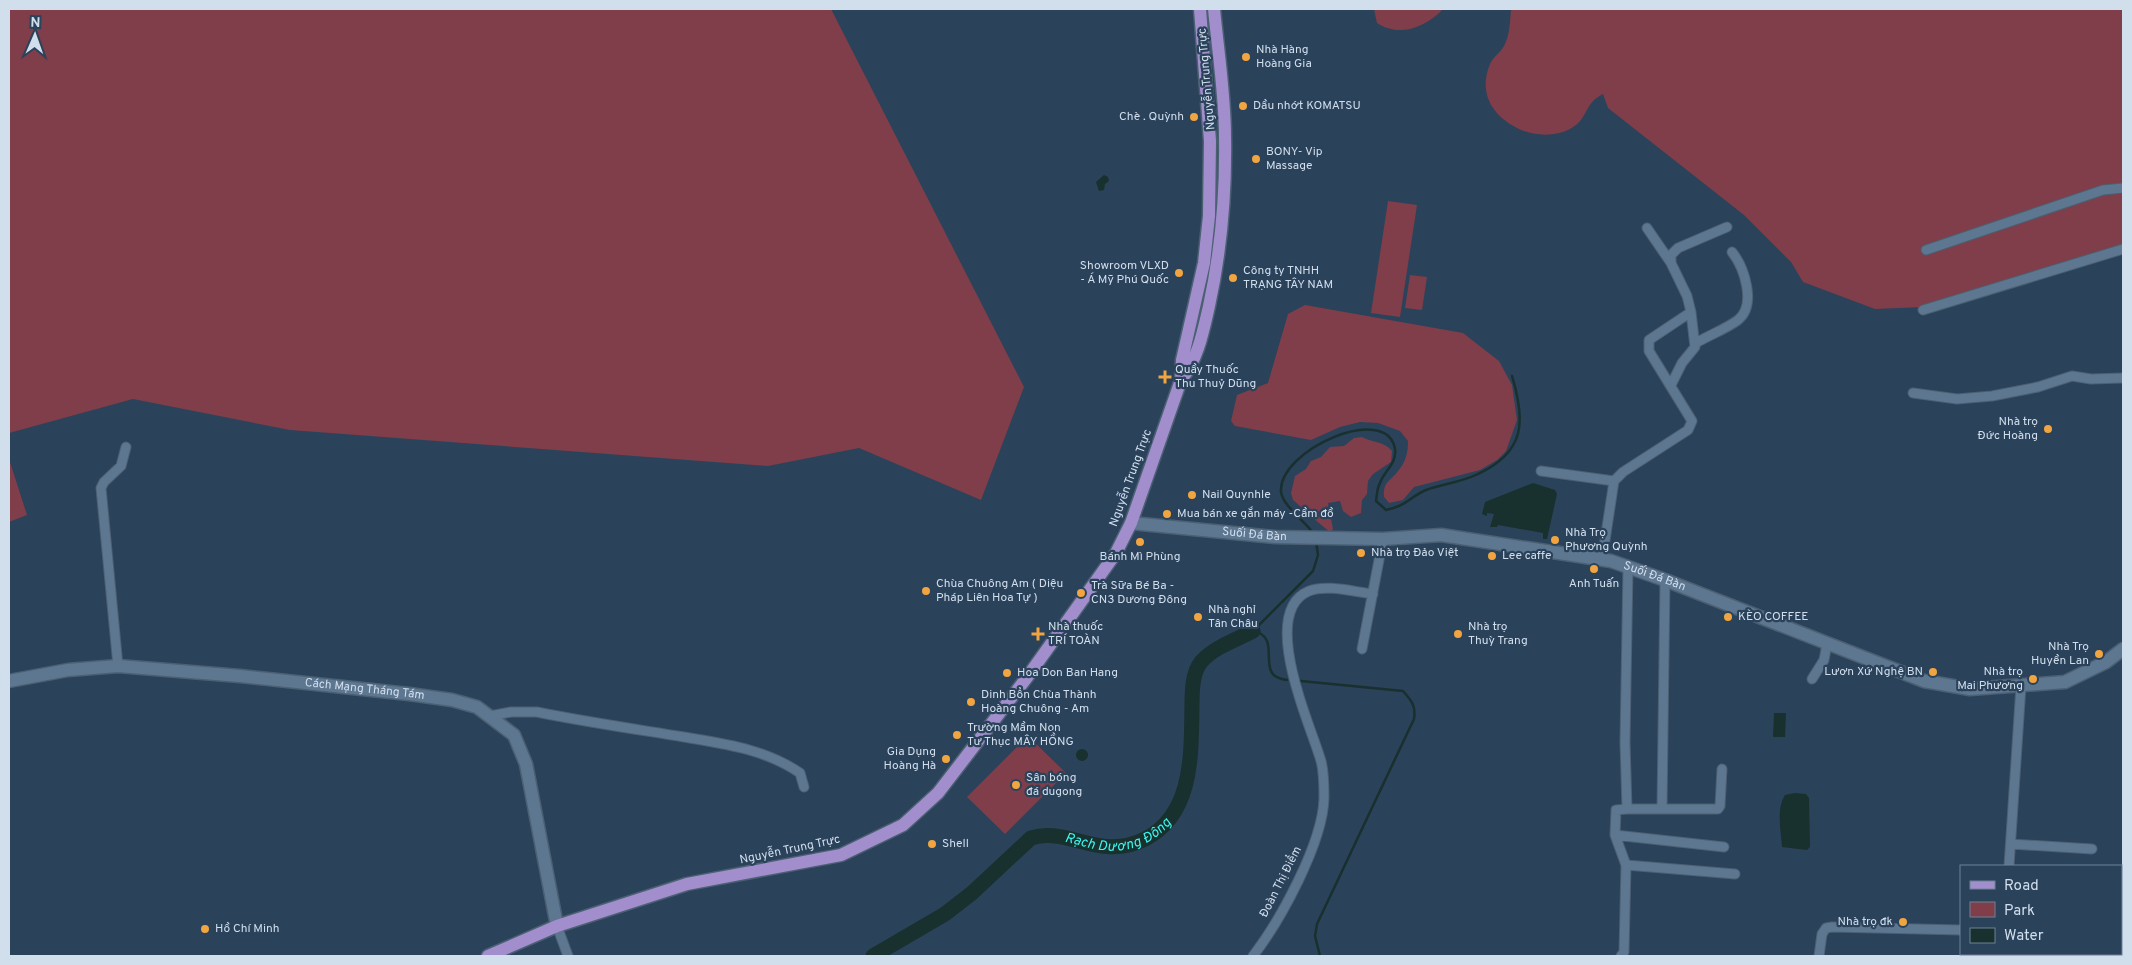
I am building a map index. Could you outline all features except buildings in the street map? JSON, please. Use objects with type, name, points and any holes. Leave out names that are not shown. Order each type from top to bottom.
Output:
[{"type":"main road","name":"Nguyễn Trung Trực","points":[[488,956],[557,926],[688,884],[840,855],[903,825],[938,793],[1028,676],[1102,575],[1131,523],[1181,380],[1182,360],[1204,264],[1210,216],[1210,141],[1200,9]]},
{"type":"main road","name":"Nguyễn Trung Trực","points":[[1181,380],[1192,367],[1205,322],[1215,277],[1222,224],[1225,188],[1225,136],[1214,9]]},
{"type":"street","points":[[1926,250],[2103,190],[2123,188]]},
{"type":"street","points":[[1671,263],[1671,255],[1678,248],[1727,227]]},
{"type":"street","points":[[1647,228],[1671,263],[1688,296],[1696,343]]},
{"type":"street","points":[[1923,310],[2123,249]]},
{"type":"street","points":[[1671,385],[1696,343],[1737,321],[1746,307],[1745,274],[1732,252]]},
{"type":"street","points":[[1602,560],[1614,480],[1623,472],[1688,430],[1691,425],[1692,417],[1649,352],[1649,340],[1691,312]]},
{"type":"street","points":[[1913,393],[1957,399],[1983,397],[2038,387],[2072,376],[2091,379],[2123,378]]},
{"type":"street","points":[[118,666],[101,488],[104,482],[122,466],[126,447]]},
{"type":"street","points":[[1542,471],[1614,480]]},
{"type":"street","name":"Suối Đá Bàn","points":[[1131,523],[1275,537],[1383,539],[1441,535],[1602,560],[1665,580],[1924,681],[1970,689],[2065,682],[2106,662],[2123,649]]},
{"type":"street","points":[[1362,649],[1383,539]]},
{"type":"street","points":[[1627,809],[1625,742],[1628,567]]},
{"type":"street","points":[[1662,808],[1665,580]]},
{"type":"street","name":"Đoàn Thị Điểm","points":[[1253,956],[1274,923],[1305,865],[1323,812],[1324,785],[1322,764],[1299,699],[1287,638],[1292,608],[1299,598],[1317,589],[1373,594]]},
{"type":"street","points":[[1812,679],[1824,660],[1827,644]]},
{"type":"street","name":"Cách Mạng Tháng Tám","points":[[9,681],[68,670],[118,666],[240,676],[452,700],[477,707],[514,735],[526,764],[557,926]]},
{"type":"street","points":[[2009,865],[2021,686]]},
{"type":"street","points":[[490,716],[511,712],[537,712],[738,746],[789,765],[800,773],[804,787]]},
{"type":"street","points":[[1621,956],[1624,952],[1626,865],[1615,835],[1616,810],[1662,808],[1718,809],[1720,806],[1722,769]]},
{"type":"street","points":[[1615,835],[1724,846]]},
{"type":"street","points":[[2012,844],[2092,849]]},
{"type":"street","points":[[1626,865],[1735,874]]},
{"type":"street","points":[[557,926],[568,956]]},
{"type":"street","points":[[1819,956],[1822,934],[1826,928],[1960,930]]},
{"type":"green space","points":[[9,9],[831,9],[1024,387],[981,500],[859,448],[768,466],[290,430],[133,399],[9,433]]},
{"type":"green space","points":[[1374,9],[1443,9],[1421,25],[1404,30],[1395,30],[1377,23]]},
{"type":"green space","points":[[1511,9],[2123,9],[2123,247],[1924,307],[1875,309],[1803,282],[1791,262],[1744,215],[1608,108],[1603,94],[1592,102],[1576,125],[1564,132],[1545,135],[1525,131],[1510,124],[1501,117],[1490,102],[1486,85],[1490,64],[1506,42]]},
{"type":"green space","points":[[1388,201],[1417,205],[1400,317],[1371,313]]},
{"type":"green space","points":[[1410,275],[1427,277],[1422,310],[1405,308]]},
{"type":"green space","points":[[1305,305],[1463,333],[1499,361],[1512,385],[1517,420],[1506,451],[1497,460],[1480,470],[1414,487],[1403,500],[1389,503],[1384,497],[1385,488],[1403,464],[1408,449],[1408,441],[1400,431],[1378,423],[1360,422],[1340,427],[1311,440],[1235,426],[1231,421],[1237,395],[1268,383],[1288,314]]},
{"type":"green space","points":[[1362,437],[1389,448],[1392,451],[1391,462],[1373,474],[1368,481],[1367,494],[1362,500],[1361,513],[1351,517],[1343,511],[1340,501],[1328,503],[1333,529],[1330,532],[1293,500],[1291,493],[1295,476],[1306,469],[1311,461],[1321,457],[1330,447],[1344,446],[1354,438]]},
{"type":"green space","points":[[9,459],[27,515],[9,522]]},
{"type":"green space","name":"Sân bóng đá dugong","points":[[1028,736],[1066,773],[1005,834],[967,797]]},
{"type":"water","points":[[1104,175],[1108,177],[1109,181],[1105,184],[1104,190],[1099,191],[1096,182]]},
{"type":"water","points":[[1533,483],[1555,490],[1557,494],[1547,539],[1543,539],[1543,533],[1498,525],[1497,527],[1490,527],[1494,514],[1487,513],[1487,516],[1482,514],[1485,502]]},
{"type":"water","points":[[1774,713],[1786,713],[1785,737],[1773,737]]},
{"type":"water","points":[[1080,749],[1084,749],[1088,755],[1084,761],[1080,761],[1076,757],[1076,753]]},
{"type":"water","points":[[1795,793],[1806,794],[1809,798],[1810,847],[1807,850],[1782,847],[1780,820],[1782,801],[1785,795]]},
{"type":"waterway","points":[[1314,534],[1286,503],[1281,492],[1285,476],[1296,461],[1334,437],[1355,431],[1373,430],[1388,436],[1395,449],[1395,454],[1379,485],[1376,501],[1386,510],[1398,506],[1426,490],[1478,474],[1505,456],[1518,434],[1520,421],[1512,376]]},
{"type":"waterway","points":[[1253,631],[1313,571],[1318,555],[1316,541]]},
{"type":"waterway","name":"Rạch Dương Đông","points":[[1253,631],[1262,635],[1267,641],[1271,672],[1277,677],[1287,680]]},
{"type":"waterway","name":"Rạch Dương Đông","points":[[873,956],[945,914],[972,893],[1031,838],[1058,836],[1099,846],[1113,847],[1128,845],[1145,839],[1161,828],[1173,814],[1181,798],[1186,781],[1190,762],[1192,689],[1198,667],[1212,652],[1253,631]]},
{"type":"waterway","name":"Rạch Dương Đông","points":[[1301,681],[1403,691],[1414,707],[1414,719],[1317,924],[1315,936],[1320,956]]},
{"type":"place","name":"Nhà Hàng Hoàng Gia","points":[[1246,57]]},
{"type":"place","name":"Dầu nhớt KOMATSU","points":[[1243,106]]},
{"type":"place","name":"Chè . Quỳnh","points":[[1194,117]]},
{"type":"place","name":"BONY- Vip Massage","points":[[1256,159]]},
{"type":"place","name":"Showroom VLXD - Á Mỹ Phú Quốc","points":[[1179,273]]},
{"type":"place","name":"Công ty TNHH TRẠNG TÂY NAM","points":[[1233,278]]},
{"type":"place","name":"Quầy Thuốc Thu Thuỷ Dũng","points":[[1165,377]]},
{"type":"place","name":"Nhà trọ Đức Hoàng","points":[[2048,429]]},
{"type":"place","name":"Nail Quynhle","points":[[1192,495]]},
{"type":"place","name":"Mua bán xe gắn máy -Cầm đồ","points":[[1167,514]]},
{"type":"place","name":"Nhà Trọ Phương Quỳnh","points":[[1555,540]]},
{"type":"place","name":"Bánh Mì Phùng","points":[[1140,542]]},
{"type":"place","name":"Nhà trọ Đảo Việt","points":[[1361,553]]},
{"type":"place","name":"Lee caffe","points":[[1492,556]]},
{"type":"place","name":"Anh Tuấn","points":[[1594,569]]},
{"type":"place","name":"Chùa Chuông Am ( Diệu Pháp Liên Hoa Tự )","points":[[926,591]]},
{"type":"place","name":"Trà Sữa Bé Ba - CN3 Dương Đông","points":[[1081,593]]},
{"type":"place","name":"Nhà nghỉ Tân Châu","points":[[1198,617]]},
{"type":"place","name":"KÈO COFFEE","points":[[1728,617]]},
{"type":"place","name":"Nhà thuốc TRÍ TOÀN","points":[[1038,634]]},
{"type":"place","name":"Nhà trọ Thuỳ Trang","points":[[1458,634]]},
{"type":"place","name":"Nhà Trọ Huyền Lan","points":[[2099,654]]},
{"type":"place","name":"Lươn Xứ Nghệ BN","points":[[1933,672]]},
{"type":"place","name":"Hoa Don Ban Hang","points":[[1007,673]]},
{"type":"place","name":"Nhà trọ Mai Phương","points":[[2033,679]]},
{"type":"place","name":"Dinh Bổn Chùa Thành Hoàng Chuông - Am","points":[[971,702]]},
{"type":"place","name":"Trường Mầm Non Tư Thục MÂY HỒNG","points":[[957,735]]},
{"type":"place","name":"Gia Dụng Hoàng Hà","points":[[946,759]]},
{"type":"place","name":"Sân bóng đá dugong","points":[[1016,785]]},
{"type":"place","name":"Shell","points":[[932,844]]},
{"type":"place","name":"Nhà trọ đk","points":[[1903,922]]},
{"type":"place","name":"Hồ Chí Minh","points":[[205,929]]}]
